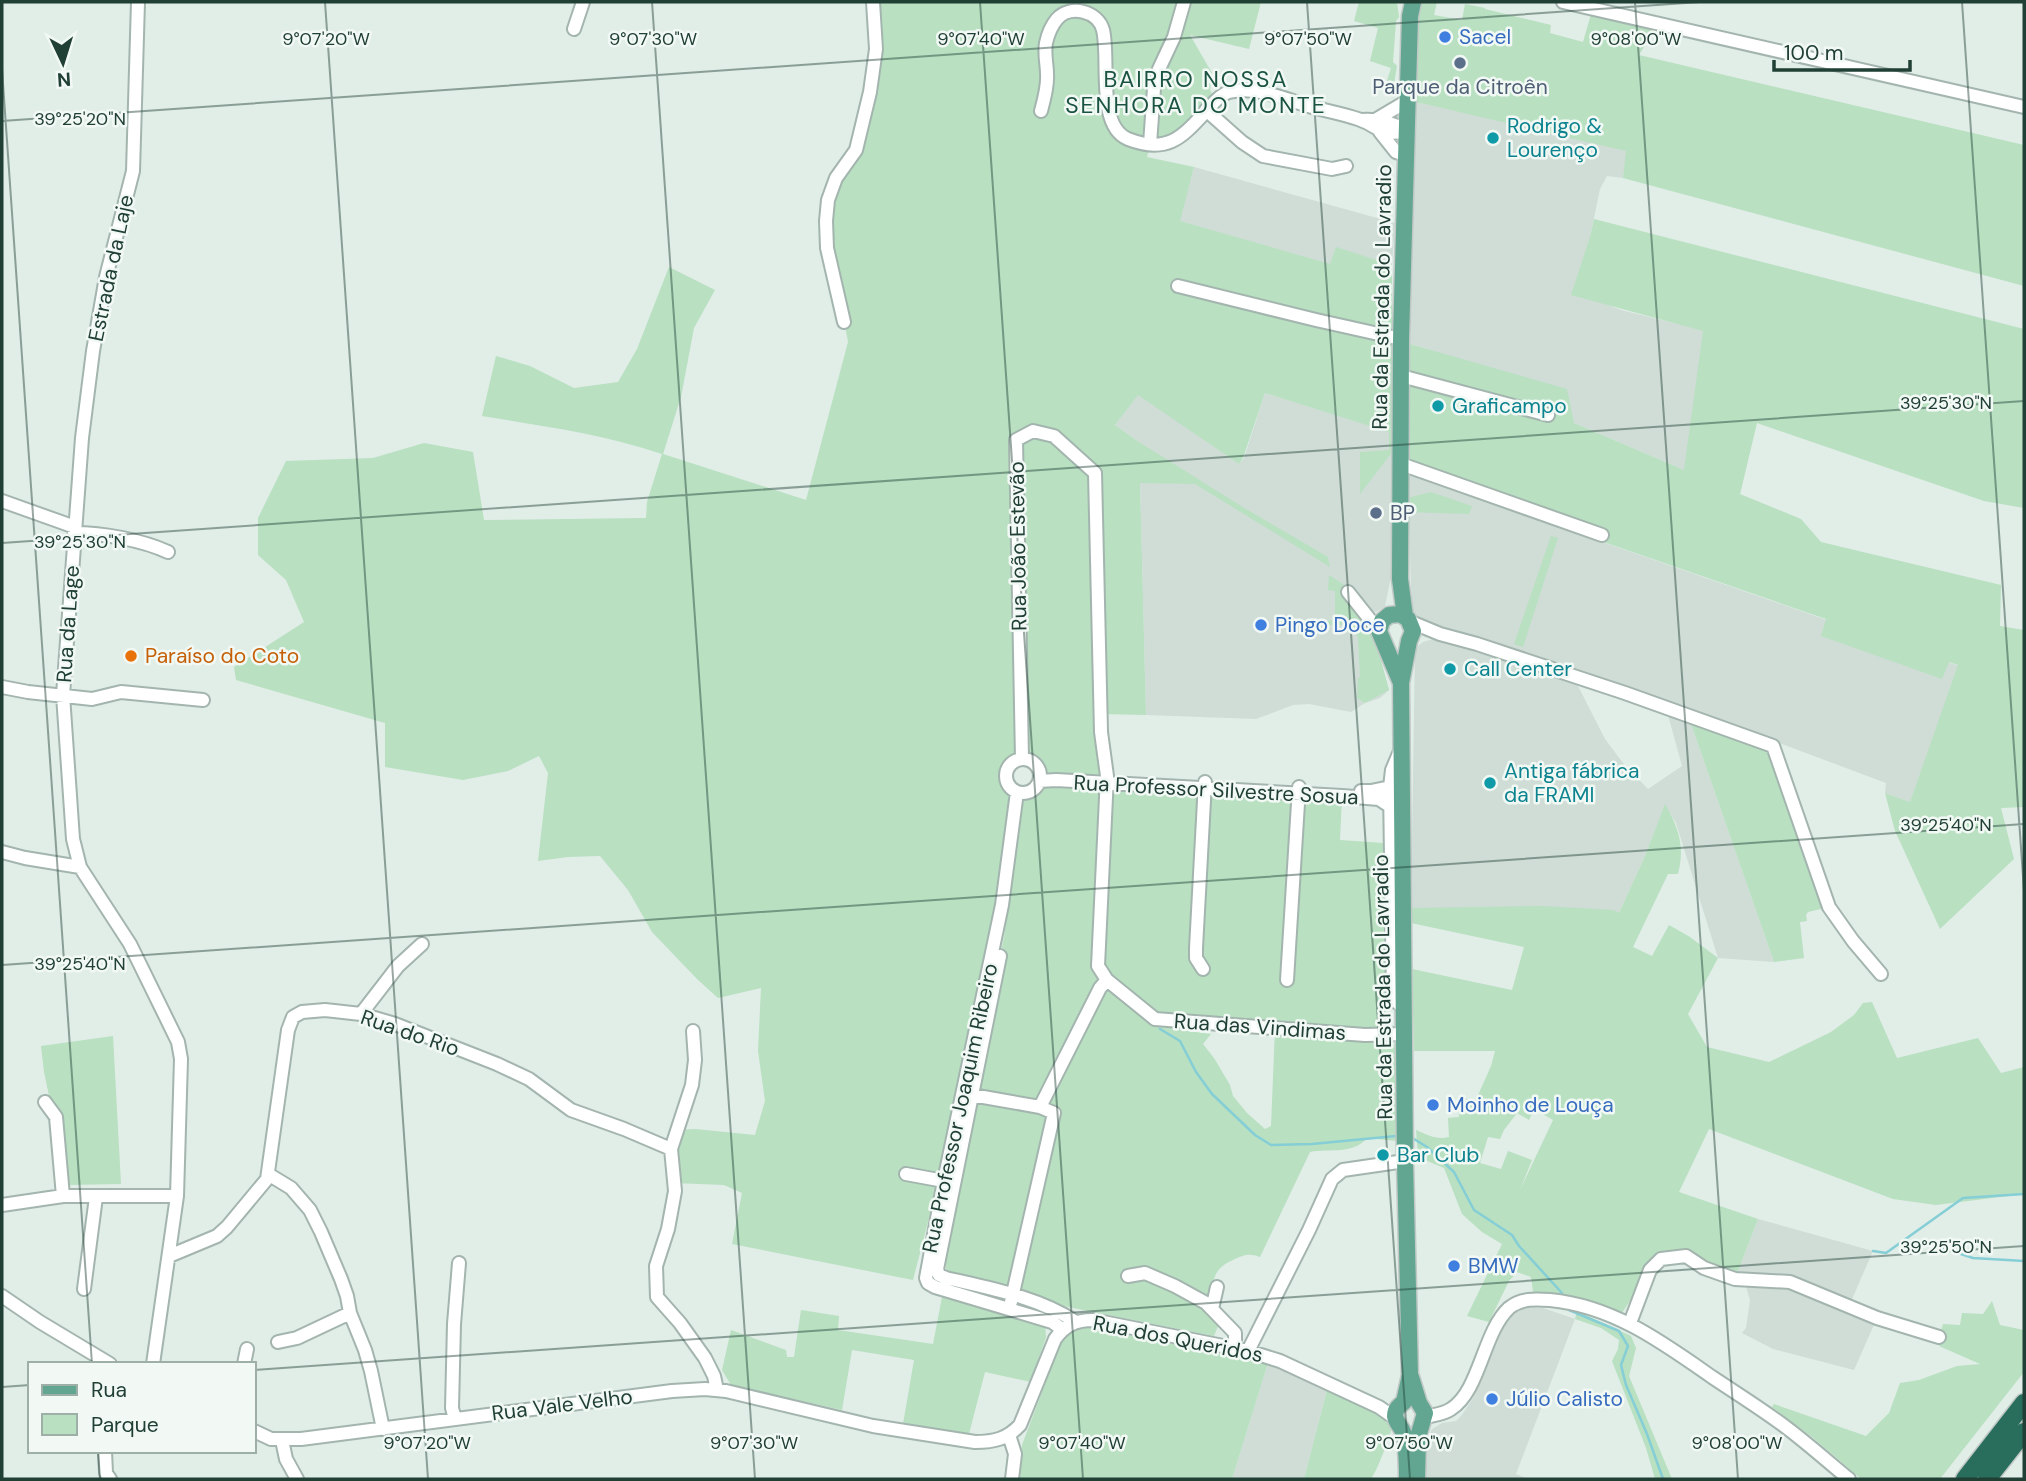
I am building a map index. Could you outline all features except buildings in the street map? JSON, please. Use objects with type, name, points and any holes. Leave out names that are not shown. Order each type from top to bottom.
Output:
[{"type":"highway","points":[[1965,1479],[2024,1403]]},
{"type":"highway","points":[[1987,1479],[2024,1432]]},
{"type":"main road","name":"Rua da Estrada do Lavradio","points":[[1410,7],[1397,627],[1401,683],[1405,1161],[1410,1375],[1417,1479]]},
{"type":"main road","name":"Rua da Estrada do Lavradio","points":[[1397,627],[1401,683]]},
{"type":"main road","name":"Rua da Estrada do Lavradio","points":[[1407,1479],[1411,1413]]},
{"type":"street","name":"Estrada da Laje","points":[[74,530],[93,351],[106,277],[133,171],[138,2]]},
{"type":"street","points":[[574,29],[583,2]]},
{"type":"street","points":[[845,322],[827,248],[826,221],[828,200],[836,178],[856,150],[870,92],[876,49],[873,2]]},
{"type":"street","points":[[1150,145],[1154,88],[1184,2]]},
{"type":"street","points":[[1563,2],[2024,107]]},
{"type":"street","points":[[1041,111],[1048,76],[1045,45],[1050,28],[1059,16],[1078,10],[1098,20],[1103,28],[1110,117],[1118,132],[1126,138],[1150,145],[1172,142],[1183,136],[1217,99],[1228,92],[1249,91],[1379,125],[1394,134],[1407,131]]},
{"type":"street","points":[[1379,125],[1409,100]]},
{"type":"street","points":[[1206,110],[1242,142],[1263,156],[1332,169],[1346,166]]},
{"type":"street","points":[[1379,125],[1396,152],[1406,155]]},
{"type":"street","points":[[1178,286],[1401,339]]},
{"type":"street","points":[[1401,376],[1548,415]]},
{"type":"street","name":"Rua João Estevão","points":[[1022,759],[1016,440],[1033,430],[1054,436],[1095,473],[1101,732],[1107,780]]},
{"type":"street","points":[[1401,464],[1602,535]]},
{"type":"street","points":[[2,501],[74,530],[155,546],[168,552]]},
{"type":"street","name":"Rua da Lage","points":[[2,687],[63,695],[74,530]]},
{"type":"street","points":[[1348,592],[1365,614],[1397,627],[1433,631],[1477,644],[1773,746],[1829,907],[1881,974]]},
{"type":"street","points":[[153,1362],[177,1196],[181,1059],[178,1042],[130,944],[80,867],[72,829],[63,695],[92,699],[121,692],[203,700]]},
{"type":"street","points":[[1402,747],[1392,770],[1390,787],[1393,999],[1404,1008]]},
{"type":"street","points":[[1022,759],[1032,762],[1039,777],[1032,790],[1020,792],[1007,784],[1006,772],[1011,763],[1022,759]]},
{"type":"street","name":"Rua Professor Silvestre Sosua","points":[[1039,777],[1056,780],[1107,780],[1298,790],[1371,791],[1390,787]]},
{"type":"street","points":[[1040,1107],[1100,988],[1107,980],[1098,966],[1107,780]]},
{"type":"street","points":[[1203,969],[1196,958],[1196,948],[1205,785]]},
{"type":"street","points":[[1287,980],[1298,790]]},
{"type":"street","name":"Rua Professor Silvestre Sosua","points":[[1298,790],[1379,799],[1391,807]]},
{"type":"street","name":"Rua Professor Joaquim Ribeiro","points":[[1020,792],[1004,937],[937,1269],[939,1275],[946,1278],[1013,1295],[1060,1311],[1076,1322]]},
{"type":"street","name":"Rua Professor Joaquim Ribeiro","points":[[1020,792],[1002,905],[926,1278],[934,1287],[1052,1322],[1062,1329]]},
{"type":"street","points":[[2,852],[80,867]]},
{"type":"street","points":[[361,1014],[392,974],[422,944]]},
{"type":"street","name":"Rua das Vindimas","points":[[1107,980],[1155,1019],[1365,1035],[1404,1034]]},
{"type":"street","name":"Rua do Rio","points":[[169,1256],[217,1236],[267,1179],[288,1030],[293,1017],[302,1012],[325,1010],[361,1014],[395,1024],[529,1079],[571,1111],[671,1149]]},
{"type":"street","points":[[693,1031],[695,1060],[692,1085],[671,1149],[675,1191],[668,1229],[656,1266],[657,1297],[680,1323],[711,1370],[711,1390],[873,1426],[975,1442],[989,1442],[1009,1435],[1015,1454],[1012,1479]]},
{"type":"street","points":[[972,1096],[1040,1107],[1054,1113],[1009,1309]]},
{"type":"street","points":[[45,1102],[56,1118],[63,1196]]},
{"type":"street","points":[[1241,1350],[1310,1230],[1332,1179],[1343,1170],[1405,1161]]},
{"type":"street","points":[[268,1174],[291,1188],[310,1210],[347,1296],[350,1313],[371,1371],[383,1429]]},
{"type":"street","points":[[906,1174],[944,1181]]},
{"type":"street","points":[[2,1205],[63,1196],[177,1196]]},
{"type":"street","points":[[84,1289],[96,1197]]},
{"type":"street","points":[[1849,1479],[1784,1426],[1630,1323],[1650,1270],[1661,1259],[1686,1256],[1704,1268],[1735,1279],[1790,1282],[1877,1318],[1939,1337]]},
{"type":"street","points":[[454,1419],[454,1324],[459,1264]]},
{"type":"street","points":[[1128,1276],[1145,1273],[1206,1303],[1235,1333],[1241,1350]]},
{"type":"street","points":[[1212,1309],[1217,1287]]},
{"type":"street","points":[[985,1302],[989,1288]]},
{"type":"street","points":[[2,1296],[107,1362]]},
{"type":"street","name":"Rua dos Queridos","points":[[1009,1435],[1020,1425],[1026,1414],[1055,1339],[1062,1329],[1076,1322],[1093,1320],[1241,1350],[1280,1361],[1379,1407],[1411,1413],[1446,1411],[1457,1404],[1496,1327],[1506,1312],[1516,1304],[1531,1300],[1569,1303],[1630,1323]]},
{"type":"street","points":[[278,1342],[298,1338],[350,1313]]},
{"type":"street","points":[[244,1362],[247,1349]]},
{"type":"street","name":"Rua Vale Velho","points":[[256,1432],[271,1439],[282,1440],[672,1391],[711,1390]]},
{"type":"street","points":[[282,1440],[286,1459],[297,1479]]},
{"type":"street","points":[[105,1453],[105,1477]]},
{"type":"shaded area","points":[[1412,102],[1549,131],[1627,151],[1623,178],[1607,176],[1600,189],[1590,237],[1603,303],[1621,310],[1767,346],[1765,386],[1740,494],[1574,423],[1431,350],[1410,344]]},
{"type":"shaded area","points":[[1194,167],[1395,223],[1392,265],[1336,248],[1330,265],[1179,221]]},
{"type":"shaded area","points":[[1265,393],[1394,433],[1391,577],[1385,606],[1376,612],[1348,602],[1378,650],[1389,690],[1380,698],[1351,712],[1309,704],[1293,705],[1256,719],[1146,715],[1139,442],[1115,425],[1138,394],[1239,464],[1244,458]]},
{"type":"shaded area","points":[[1407,474],[1959,666],[1910,802],[1885,793],[1886,783],[1771,740],[1417,619],[1412,610]]},
{"type":"shaded area","points":[[1437,638],[1562,678],[1578,686],[1605,739],[1648,789],[1682,766],[1668,715],[1690,721],[1774,962],[1718,958],[1676,823],[1665,805],[1619,913],[1411,908],[1415,651],[1423,642]]},
{"type":"shaded area","points":[[1758,1219],[1873,1251],[1849,1306],[1877,1318],[1854,1370],[1773,1349],[1742,1333],[1746,1328],[1750,1300],[1745,1283],[1735,1279]]},
{"type":"shaded area","points":[[1530,1307],[1543,1308],[1575,1319],[1516,1474],[1528,1479],[1422,1479],[1421,1464],[1432,1429],[1442,1423],[1456,1421],[1462,1415],[1473,1398],[1502,1328],[1509,1318]]},
{"type":"shaded area","points":[[1268,1363],[1327,1390],[1304,1479],[1232,1479]]},
{"type":"green space","points":[[874,2],[1261,2],[1249,49],[1190,35],[1212,73],[1210,90],[1213,95],[1183,136],[1150,145],[1147,157],[1194,167],[1180,221],[1330,264],[1336,247],[1392,265],[1393,451],[1360,494],[1360,452],[1389,450],[1389,432],[1265,393],[1239,464],[1138,395],[1115,425],[1241,506],[1328,557],[1330,567],[1195,484],[1140,483],[1146,715],[1102,714],[1107,776],[1039,772],[1033,762],[1022,759],[1009,765],[1007,774],[1011,788],[1022,793],[1034,788],[1039,781],[1342,796],[1340,840],[1383,843],[1386,1034],[1396,1047],[1397,1141],[1367,1138],[1348,1149],[1310,1152],[1260,1257],[1243,1256],[1233,1260],[1224,1265],[1214,1278],[1215,1302],[1221,1319],[1214,1336],[1058,1305],[1025,1293],[947,1273],[945,1262],[974,1116],[975,1084],[1004,937],[1016,852],[1010,851],[968,1067],[913,1280],[732,1244],[742,1193],[724,1185],[674,1183],[677,1130],[695,1129],[755,1135],[765,1101],[758,1051],[761,988],[718,998],[652,932],[628,890],[600,856],[538,861],[548,773],[539,756],[508,771],[463,780],[385,767],[385,723],[236,680],[234,667],[304,622],[286,580],[258,555],[258,518],[286,461],[373,458],[424,443],[473,452],[484,520],[646,518],[647,502],[662,454],[595,436],[482,416],[496,356],[530,366],[574,388],[618,382],[637,349],[669,267],[715,290],[694,328],[681,397],[663,454],[806,500],[848,342],[826,221],[836,178],[856,150],[865,112]],"holes":[[[1175,1022],[1275,1029],[1271,1126],[1265,1129],[1233,1096],[1230,1085],[1203,1044],[1211,1034],[1180,1030]]]},
{"type":"green space","points":[[1359,2],[1397,2],[1399,17],[1396,21],[1393,62],[1397,66],[1393,90],[1385,87],[1391,68],[1370,61],[1378,28],[1354,21]]},
{"type":"green space","points":[[1416,2],[1437,2],[1434,15],[1462,20],[1465,4],[1485,8],[1551,25],[1550,33],[1583,42],[1591,14],[1657,26],[1639,55],[2024,145],[2024,286],[1623,178],[1626,151],[1412,102]]},
{"type":"green space","points":[[1594,219],[2024,329],[2024,508],[1984,501],[1757,423],[1740,494],[1801,519],[1821,542],[2001,585],[2000,626],[2024,630],[2024,807],[2001,808],[2014,859],[1940,929],[1895,831],[1885,793],[1910,802],[1958,665],[1949,662],[1942,679],[1821,636],[1826,619],[1407,474],[1410,344],[1567,389],[1574,423],[1684,470],[1703,331],[1571,295]]},
{"type":"green space","points":[[1431,492],[1472,506],[1469,514],[1407,512],[1407,498]]},
{"type":"green space","points":[[1551,536],[1558,538],[1523,647],[1514,644]]},
{"type":"green space","points":[[1329,575],[1343,584],[1350,606],[1371,635],[1378,650],[1389,690],[1365,703],[1357,698],[1360,677],[1358,637],[1347,625],[1326,625],[1326,621],[1335,620],[1335,591],[1328,590]]},
{"type":"green space","points":[[1690,721],[1773,746],[1829,907],[1808,912],[1807,921],[1800,922],[1804,958],[1774,962]]},
{"type":"green space","points":[[1665,804],[1674,821],[1681,846],[1678,874],[1668,874],[1633,947],[1652,956],[1669,925],[1718,958],[1688,1014],[1707,1047],[1769,1062],[1831,1032],[1854,1015],[1863,1003],[1872,1002],[1897,1058],[1978,1038],[2001,1073],[2024,1067],[2024,1194],[1936,1205],[1893,1199],[1709,1129],[1679,1192],[1758,1219],[1735,1279],[1686,1256],[1650,1270],[1622,1313],[1564,1295],[1533,1292],[1531,1277],[1517,1272],[1509,1281],[1489,1322],[1467,1316],[1502,1244],[1482,1232],[1462,1214],[1444,1168],[1418,1157],[1416,1130],[1436,1137],[1449,1137],[1448,1118],[1459,1117],[1458,1104],[1461,1104],[1462,1097],[1475,1102],[1495,1051],[1414,1051],[1412,969],[1512,990],[1524,947],[1411,923],[1411,908],[1541,906],[1613,910],[1619,913]],"holes":[[[1534,1109],[1553,1120],[1520,1190],[1532,1160],[1508,1151],[1501,1169],[1480,1163],[1488,1137],[1500,1139],[1517,1113],[1529,1120]]]},
{"type":"green space","points":[[113,1036],[121,1184],[68,1185],[41,1046]]},
{"type":"green space","points":[[942,1297],[1045,1325],[1046,1337],[1031,1382],[985,1372],[969,1434],[903,1424],[914,1360],[852,1350],[842,1410],[731,1385],[722,1370],[731,1330],[786,1350],[787,1357],[794,1357],[801,1310],[839,1316],[838,1330],[933,1344]]},
{"type":"green space","points":[[1992,1301],[2000,1325],[2024,1330],[2024,1372],[1940,1479],[1861,1479],[1772,1407],[1774,1404],[1866,1436],[1889,1413],[1900,1383],[1919,1380],[1957,1366],[1980,1364],[1939,1346],[1939,1337],[1943,1324],[1960,1325],[1962,1313],[1983,1314]]},
{"type":"green space","points":[[1577,1311],[1631,1336],[1636,1348],[1629,1376],[1672,1479],[1655,1479],[1646,1448],[1612,1361],[1619,1340],[1601,1328],[1575,1319]]},
{"type":"green space","points":[[1083,1326],[1268,1363],[1232,1479],[1019,1479],[1022,1445],[1060,1344],[1065,1335]]},
{"type":"green space","points":[[1327,1390],[1374,1409],[1388,1422],[1390,1436],[1371,1479],[1304,1479]]},
{"type":"waterway","points":[[1160,1029],[1180,1041],[1196,1072],[1212,1094],[1255,1135],[1271,1145],[1396,1136]]},
{"type":"waterway","points":[[1414,1139],[1427,1147],[1454,1172],[1474,1210],[1512,1235],[1562,1293]]},
{"type":"waterway","points":[[1873,1251],[1886,1253],[1963,1198],[2024,1194]]},
{"type":"waterway","points":[[1922,1241],[1973,1258],[2024,1261]]},
{"type":"waterway","points":[[1569,1310],[1619,1331],[1628,1346],[1621,1365],[1626,1385],[1663,1479]]},
{"type":"place","name":"Sacel","points":[[1445,37]]},
{"type":"place","name":"Parque da Citroên","points":[[1460,63]]},
{"type":"place","name":"Rodrigo & Lourenço","points":[[1493,138]]},
{"type":"place","name":"Graficampo","points":[[1438,406]]},
{"type":"place","name":"BP","points":[[1376,513]]},
{"type":"place","name":"Pingo Doce","points":[[1261,625]]},
{"type":"place","name":"Paraíso do Coto","points":[[131,656]]},
{"type":"place","name":"Call Center","points":[[1450,669]]},
{"type":"place","name":"Antiga fábrica da FRAMI","points":[[1490,783]]},
{"type":"place","name":"Moinho de Louça","points":[[1433,1105]]},
{"type":"place","name":"Bar Club","points":[[1383,1155]]},
{"type":"place","name":"BMW","points":[[1454,1266]]},
{"type":"place","name":"Júlio Calisto","points":[[1492,1399]]},
{"type":"district","name":"BAIRRO NOSSA SENHORA DO MONTE","points":[[1196,92]]}]
